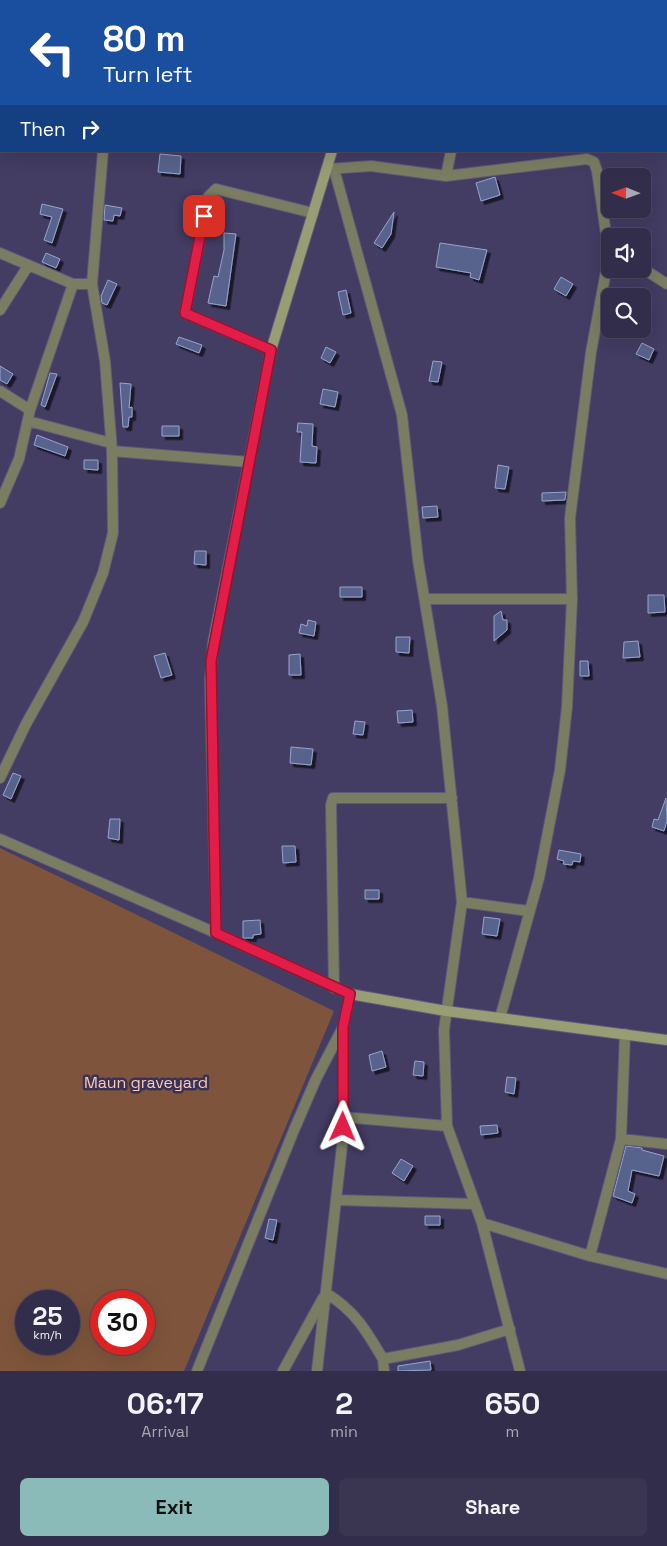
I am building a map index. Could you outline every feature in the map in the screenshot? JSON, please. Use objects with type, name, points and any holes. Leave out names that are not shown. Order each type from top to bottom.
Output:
[{"type":"street","points":[[0,778],[26,724],[83,622],[103,573],[114,533],[105,361],[92,284],[103,152]]},
{"type":"street","points":[[216,933],[211,661],[271,350],[313,213],[330,169],[332,152]]},
{"type":"street","points":[[446,176],[451,152]]},
{"type":"street","points":[[330,169],[371,166],[446,176],[587,159],[594,162],[597,171],[606,228]]},
{"type":"street","points":[[330,169],[402,415],[418,560],[426,598],[442,706],[462,902],[446,1011],[447,1126],[482,1223],[520,1371]]},
{"type":"street","points":[[271,350],[185,313],[208,197],[210,192],[216,189],[313,213]]},
{"type":"street","points":[[0,253],[74,284],[92,284]]},
{"type":"street","points":[[0,310],[28,266]]},
{"type":"street","points":[[651,274],[667,284]]},
{"type":"street","points":[[500,1018],[545,849],[560,770],[568,707],[572,599],[571,509],[591,352],[605,278]]},
{"type":"street","points":[[0,503],[19,459],[30,410],[74,284]]},
{"type":"street","points":[[0,391],[30,410]]},
{"type":"street","points":[[28,421],[111,447],[248,462]]},
{"type":"street","points":[[426,598],[572,599]]},
{"type":"street","points":[[334,988],[331,805],[333,798],[452,798]]},
{"type":"street","points":[[0,838],[350,994],[446,1011],[667,1040]]},
{"type":"street","points":[[462,902],[529,911]]},
{"type":"street","points":[[317,1371],[343,1117],[343,1027],[350,994]]},
{"type":"street","points":[[197,1371],[294,1130],[316,1079],[343,1027]]},
{"type":"street","points":[[590,1256],[621,1139],[625,1034]]},
{"type":"street","points":[[343,1117],[447,1126]]},
{"type":"street","points":[[621,1139],[667,1144]]},
{"type":"street","points":[[336,1200],[475,1204]]},
{"type":"street","points":[[482,1223],[590,1256],[667,1274]]},
{"type":"street","points":[[326,1293],[344,1304],[361,1322],[383,1359],[384,1371]]},
{"type":"street","points":[[283,1371],[326,1293]]},
{"type":"street","points":[[383,1359],[458,1345],[510,1330]]},
{"type":"green space","name":"Maun graveyard","points":[[0,848],[334,1011],[184,1371],[0,1371]]},
{"type":"building","points":[[160,154],[181,156],[180,174],[158,172]]},
{"type":"building","points":[[495,177],[500,195],[481,201],[476,183]]},
{"type":"building","points":[[42,204],[63,209],[52,243],[44,240],[52,217],[40,214]]},
{"type":"building","points":[[105,205],[122,208],[120,216],[114,215],[113,221],[104,220]]},
{"type":"building","points":[[394,212],[391,234],[382,248],[374,243]]},
{"type":"building","points":[[224,233],[236,234],[226,306],[208,303],[214,276],[218,277],[224,250]]},
{"type":"building","points":[[440,243],[487,250],[479,280],[470,277],[471,273],[436,267]]},
{"type":"building","points":[[46,253],[60,259],[56,268],[42,262]]},
{"type":"building","points":[[561,277],[573,284],[566,296],[554,289]]},
{"type":"building","points":[[108,280],[117,284],[107,305],[102,303],[101,296]]},
{"type":"building","points":[[346,290],[351,313],[343,315],[338,292]]},
{"type":"building","points":[[179,337],[202,345],[199,353],[176,344]]},
{"type":"building","points":[[642,343],[654,349],[649,360],[636,354]]},
{"type":"building","points":[[326,347],[336,352],[330,363],[321,358]]},
{"type":"building","points":[[433,361],[442,362],[438,382],[429,381]]},
{"type":"building","points":[[0,366],[13,374],[7,384],[0,380]]},
{"type":"building","points":[[50,373],[57,374],[45,407],[41,405]]},
{"type":"building","points":[[120,383],[131,384],[129,408],[132,407],[132,417],[129,417],[128,427],[123,427]]},
{"type":"building","points":[[323,389],[338,392],[335,407],[320,404]]},
{"type":"building","points":[[298,423],[313,424],[312,446],[317,447],[316,463],[300,462],[302,432],[297,432]]},
{"type":"building","points":[[162,426],[179,426],[179,436],[162,436]]},
{"type":"building","points":[[37,435],[68,447],[65,456],[34,445]]},
{"type":"building","points":[[84,460],[98,460],[98,470],[84,469]]},
{"type":"building","points":[[498,465],[509,467],[505,489],[495,488]]},
{"type":"building","points":[[566,492],[565,500],[542,501],[542,493]]},
{"type":"building","points":[[437,506],[438,517],[423,518],[422,507]]},
{"type":"building","points":[[195,551],[206,551],[206,565],[194,564]]},
{"type":"building","points":[[340,587],[362,587],[362,597],[340,597]]},
{"type":"building","points":[[648,595],[664,595],[665,612],[648,613]]},
{"type":"building","points":[[501,611],[503,620],[507,620],[507,630],[494,641],[494,616]]},
{"type":"building","points":[[308,620],[316,622],[314,636],[299,633],[301,624],[307,626]]},
{"type":"building","points":[[396,637],[410,637],[409,653],[396,652]]},
{"type":"building","points":[[638,641],[640,657],[623,658],[624,642]]},
{"type":"building","points":[[165,653],[172,675],[161,678],[154,656]]},
{"type":"building","points":[[300,654],[301,675],[289,675],[289,655]]},
{"type":"building","points":[[580,661],[588,661],[589,676],[580,676]]},
{"type":"building","points":[[412,710],[413,722],[398,723],[397,711]]},
{"type":"building","points":[[355,721],[365,722],[363,735],[353,734]]},
{"type":"building","points":[[291,747],[313,749],[311,765],[290,763]]},
{"type":"building","points":[[13,773],[21,776],[11,799],[3,795]]},
{"type":"building","points":[[666,798],[667,821],[664,831],[652,827],[654,819],[658,820]]},
{"type":"building","points":[[110,819],[120,819],[119,840],[108,838]]},
{"type":"building","points":[[282,846],[295,846],[296,862],[283,863]]},
{"type":"building","points":[[559,850],[581,854],[580,862],[573,861],[572,865],[563,864],[564,861],[557,859]]},
{"type":"building","points":[[365,890],[379,890],[379,899],[365,899]]},
{"type":"building","points":[[484,917],[500,919],[497,936],[482,934]]},
{"type":"building","points":[[260,920],[261,934],[253,935],[253,938],[243,938],[243,921]]},
{"type":"building","points":[[382,1051],[386,1067],[372,1071],[369,1055]]},
{"type":"building","points":[[415,1061],[424,1062],[423,1076],[413,1075]]},
{"type":"building","points":[[507,1077],[516,1078],[514,1094],[505,1092]]},
{"type":"building","points":[[497,1125],[498,1133],[481,1135],[480,1126]]},
{"type":"building","points":[[626,1146],[642,1148],[642,1150],[664,1156],[659,1176],[632,1170],[628,1191],[635,1194],[632,1203],[613,1196]]},
{"type":"building","points":[[401,1159],[413,1166],[404,1181],[392,1173]]},
{"type":"building","points":[[425,1216],[440,1216],[440,1225],[425,1225]]},
{"type":"building","points":[[269,1219],[277,1220],[273,1240],[265,1238]]},
{"type":"building","points":[[430,1361],[431,1370],[398,1371],[398,1366]]},
{"type":"route","points":[[204,216],[185,313],[271,350],[211,661],[216,933],[350,994],[343,1027],[343,1127]]}]
